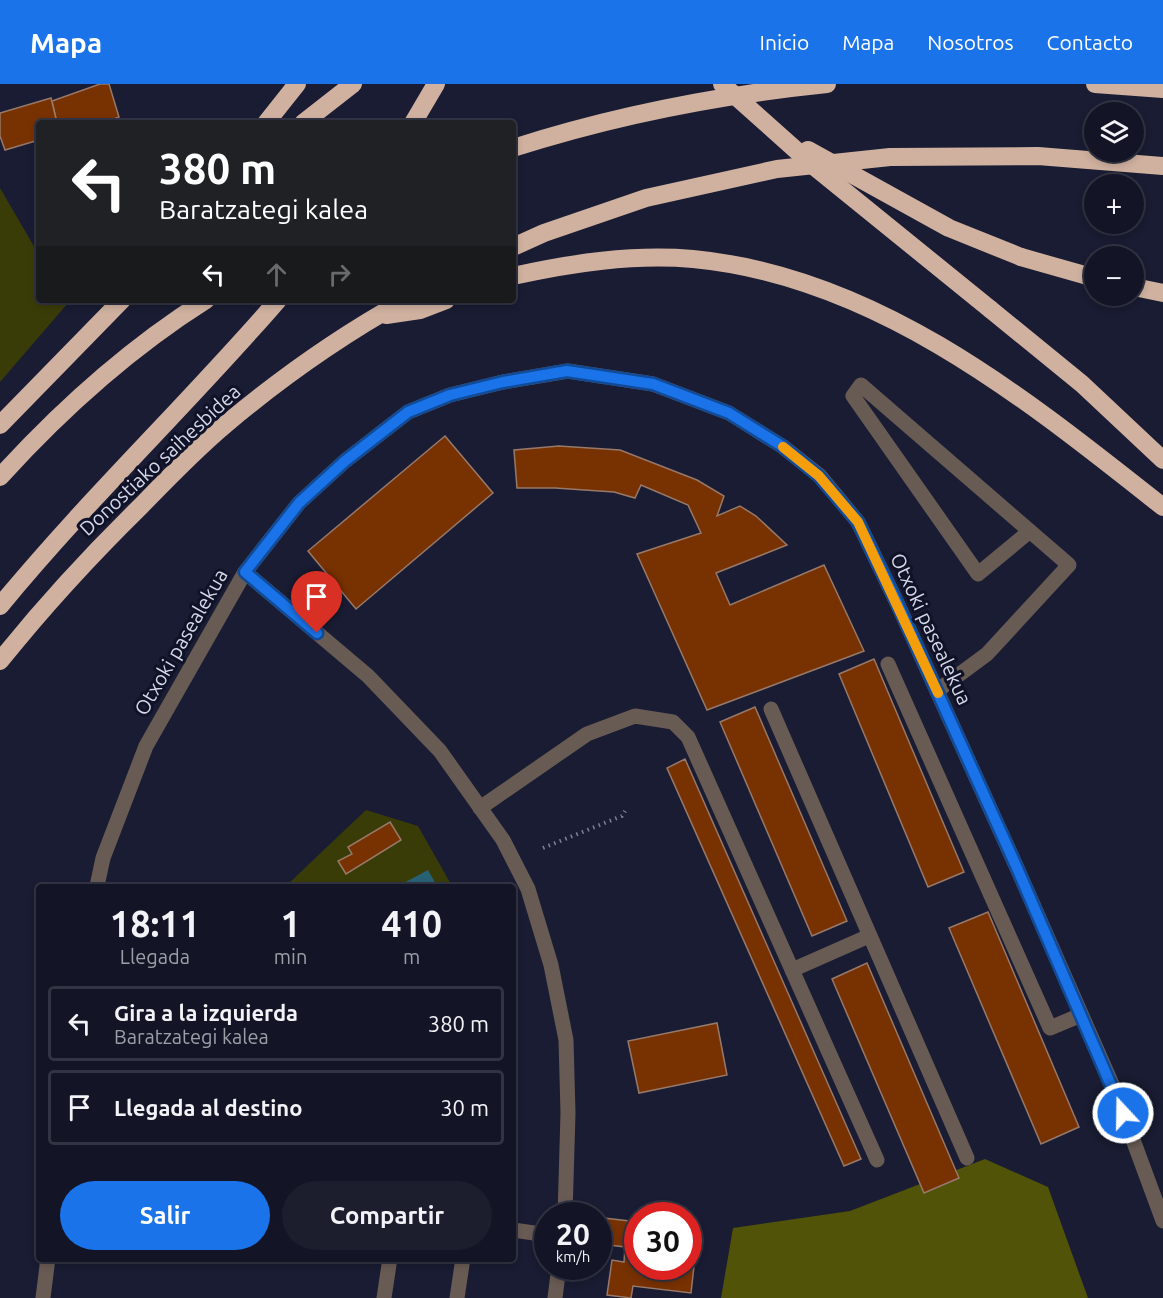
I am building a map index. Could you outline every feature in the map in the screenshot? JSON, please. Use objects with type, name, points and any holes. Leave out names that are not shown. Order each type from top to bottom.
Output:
[{"type":"highway","points":[[268,120],[297,84]]},
{"type":"highway","points":[[307,120],[353,84]]},
{"type":"highway","points":[[414,120],[436,84]]},
{"type":"highway","points":[[722,84],[816,168],[1082,384],[1163,460]]},
{"type":"highway","points":[[516,147],[581,126],[660,108],[754,92],[827,84]]},
{"type":"highway","points":[[1095,84],[1163,89]]},
{"type":"highway","points":[[759,117],[822,159],[950,228],[1021,256],[1084,275]]},
{"type":"highway","points":[[516,246],[544,233],[646,198],[777,169],[890,157],[1038,156],[1163,166]]},
{"type":"highway","points":[[516,275],[565,264],[623,258],[693,259],[759,271],[806,284],[860,304],[939,345],[1005,387],[1070,433],[1163,507]]},
{"type":"highway","points":[[1144,289],[1163,293]]},
{"type":"highway","points":[[0,423],[105,303]]},
{"type":"highway","points":[[0,423],[119,303]]},
{"type":"highway","points":[[0,477],[63,412],[127,357],[202,303]]},
{"type":"highway","points":[[0,606],[34,565],[275,303]]},
{"type":"highway","name":"Donostiako saihesbidea","points":[[0,661],[29,624],[94,553],[225,425],[295,370],[400,303]]},
{"type":"highway","points":[[375,317],[420,310],[439,303]]},
{"type":"street","name":"Otxoki pasealekua","points":[[97,884],[103,858],[146,746],[245,572],[299,503],[345,461],[408,412],[450,395],[503,382],[567,371],[653,384],[729,413],[782,446],[819,476],[858,522],[937,691],[1115,1091],[1163,1221]]},
{"type":"street","points":[[937,691],[987,654],[1069,565],[986,492],[861,385],[853,396],[978,574],[1030,531]]},
{"type":"street","points":[[245,572],[368,676],[440,751],[503,840],[528,889],[551,965],[566,1040],[568,1113],[565,1202]]},
{"type":"street","points":[[888,664],[1050,1028],[1081,1015]]},
{"type":"street","points":[[771,709],[967,1158]]},
{"type":"street","points":[[480,808],[586,734],[634,716],[673,722],[688,737],[877,1160]]},
{"type":"street","points":[[792,970],[869,936]]},
{"type":"street","points":[[516,1230],[534,1233]]},
{"type":"street","points":[[44,1298],[48,1262]]},
{"type":"street","points":[[384,1298],[389,1262]]},
{"type":"street","points":[[457,1298],[462,1262]]},
{"type":"street","points":[[555,1298],[557,1280]]},
{"type":"path","points":[[543,849],[622,816],[625,811]]},
{"type":"shaded area","points":[[0,188],[36,250],[36,303],[68,303],[0,382]]},
{"type":"shaded area","points":[[366,810],[418,826],[451,884],[288,884]]},
{"type":"shaded area","points":[[985,1159],[1048,1187],[1088,1298],[721,1298],[733,1228],[850,1211]]},
{"type":"water","points":[[428,870],[436,884],[402,884]]},
{"type":"building","points":[[100,84],[109,84],[119,117],[111,120],[56,120],[52,101]]},
{"type":"building","points":[[51,98],[56,120],[36,120],[36,141],[5,150],[0,136],[0,113]]},
{"type":"building","points":[[445,436],[493,493],[356,609],[308,551]]},
{"type":"building","points":[[559,446],[620,450],[697,480],[724,496],[717,516],[740,506],[756,516],[787,545],[716,573],[730,605],[824,565],[864,651],[707,710],[637,554],[701,533],[688,505],[641,485],[635,498],[614,492],[517,488],[514,450]]},
{"type":"building","points":[[874,659],[964,872],[928,887],[839,674]]},
{"type":"building","points":[[755,707],[847,921],[812,936],[720,722]]},
{"type":"building","points":[[685,759],[861,1159],[844,1166],[667,768]]},
{"type":"building","points":[[390,822],[401,840],[346,874],[338,861],[352,854],[348,847]]},
{"type":"building","points":[[988,912],[1079,1127],[1041,1144],[949,928]]},
{"type":"building","points":[[867,963],[959,1178],[924,1193],[832,979]]},
{"type":"building","points":[[717,1023],[727,1075],[639,1093],[628,1041]]},
{"type":"building","points":[[612,1219],[624,1220],[624,1247],[612,1245]]},
{"type":"building","points":[[612,1260],[624,1262],[624,1280],[692,1280],[691,1293],[633,1286],[631,1298],[607,1295],[609,1280],[612,1280]]},
{"type":"slow traffic","points":[[783,447],[819,476],[858,522],[938,693]]},
{"type":"route","points":[[317,633],[245,572],[299,503],[345,461],[408,412],[450,395],[503,382],[567,371],[653,384],[729,413],[782,446],[819,476],[858,522],[1017,868],[1123,1113]]}]
